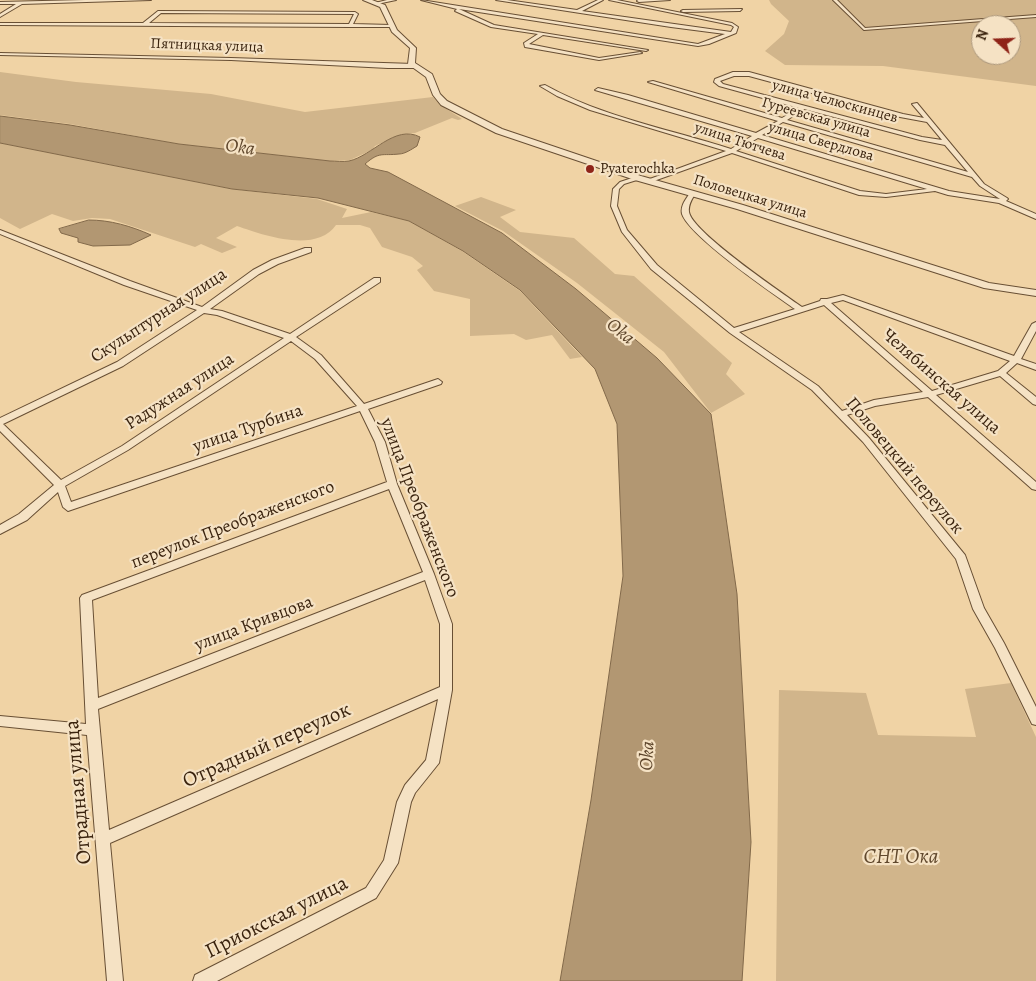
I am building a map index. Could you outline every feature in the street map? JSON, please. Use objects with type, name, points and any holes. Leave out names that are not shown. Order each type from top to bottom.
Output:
[{"type":"street","points":[[0,3],[22,1],[149,0]]},
{"type":"street","points":[[366,0],[377,2],[394,0]]},
{"type":"street","points":[[423,0],[447,6],[698,44],[707,44],[734,32],[736,27],[732,24],[611,0]]},
{"type":"street","points":[[498,0],[730,33]]},
{"type":"street","points":[[570,16],[601,0]]},
{"type":"street","points":[[618,1],[668,0]]},
{"type":"street","points":[[834,0],[864,30],[1036,16]]},
{"type":"street","points":[[0,16],[22,1]]},
{"type":"street","points":[[377,2],[383,6],[394,31],[413,48],[410,61],[414,66]]},
{"type":"street","points":[[447,6],[493,26],[646,50],[647,52],[599,59],[527,46],[526,44],[542,34]]},
{"type":"street","points":[[672,12],[740,10]]},
{"type":"street","points":[[144,25],[160,12],[356,14],[350,26]]},
{"type":"street","points":[[535,33],[564,19]]},
{"type":"street","points":[[0,24],[391,26]]},
{"type":"street","name":"Пятницкая улица","points":[[0,54],[231,59],[414,66]]},
{"type":"street","name":"Половецкая улица","points":[[414,66],[429,76],[437,95],[444,103],[499,131],[638,178],[750,210],[988,286],[1036,293]]},
{"type":"street","name":"улица Челюскинцев","points":[[929,121],[902,116],[749,74],[733,74],[716,82],[922,139],[947,143]]},
{"type":"street","name":"Гуреевская улица","points":[[651,82],[974,176]]},
{"type":"street","name":"улица Тютчева","points":[[543,86],[558,96],[595,111],[678,134],[868,195],[893,195],[935,189]]},
{"type":"street","name":"улица Свердлова","points":[[598,90],[626,96],[935,189],[1001,201],[1036,217]]},
{"type":"street","points":[[915,104],[982,185],[1011,205]]},
{"type":"street","points":[[648,181],[730,152],[758,137],[804,107]]},
{"type":"street","name":"Половецкий переулок","points":[[638,178],[622,183],[616,189],[614,206],[624,231],[654,267],[733,331],[815,388],[866,440],[961,558],[979,609],[1000,646],[1036,720]]},
{"type":"street","points":[[692,194],[685,207],[686,217],[711,242],[799,310]]},
{"type":"street","name":"улица Преображенского","points":[[0,232],[127,283],[203,310],[219,313],[292,338],[318,357],[363,408],[380,442],[392,484],[429,574],[446,624],[446,690],[432,762],[410,789],[404,802],[391,863],[371,893]]},
{"type":"street","name":"Скульптурная улица","points":[[0,422],[99,376],[203,310],[256,272],[275,262],[308,250]]},
{"type":"street","name":"Радужная улица","points":[[0,530],[23,517],[60,485],[125,448],[377,280]]},
{"type":"street","points":[[733,331],[843,297],[1036,367]]},
{"type":"street","name":"Челябинская улица","points":[[824,302],[1036,488]]},
{"type":"street","points":[[841,414],[874,404],[930,394],[1001,374],[1016,360],[1036,324]]},
{"type":"street","points":[[1001,374],[1036,402]]},
{"type":"street","name":"улица Турбина","points":[[60,485],[68,507],[438,382]]},
{"type":"street","points":[[0,426],[60,485]]},
{"type":"street","name":"переулок Преображенского","points":[[86,598],[392,484]]},
{"type":"street","name":"улица Кривцова","points":[[91,706],[429,574]]},
{"type":"street","name":"Отрадная улица","points":[[86,598],[91,706],[115,981]]},
{"type":"street","name":"Отрадный переулок","points":[[103,839],[446,690]]},
{"type":"street","points":[[0,721],[93,730]]},
{"type":"street","name":"Приокская улица","points":[[201,981],[371,893]]},
{"type":"green space","points":[[769,0],[1036,0],[1036,86],[883,66],[785,65],[765,51],[784,34],[789,21]]},
{"type":"green space","points":[[0,72],[76,82],[211,94],[305,112],[433,97],[442,106],[462,119],[452,118],[415,133],[403,134],[375,146],[372,150],[350,160],[330,161],[179,144],[70,124],[0,115]]},
{"type":"green space","points":[[0,143],[231,189],[317,199],[347,209],[342,218],[371,212],[409,221],[462,251],[520,291],[582,357],[570,359],[552,335],[526,340],[514,334],[470,336],[470,299],[434,291],[417,270],[423,266],[412,257],[382,247],[370,228],[360,225],[336,225],[327,234],[316,239],[303,240],[274,237],[237,226],[216,238],[237,247],[222,253],[201,244],[195,247],[110,219],[92,218],[73,221],[52,214],[20,229],[0,218]]},
{"type":"green space","points":[[481,197],[516,210],[500,217],[520,232],[574,238],[615,274],[634,276],[732,363],[726,374],[745,394],[711,413],[664,352],[577,283],[503,231],[455,206]]},
{"type":"green space","name":"СНТ Ока","points":[[1011,683],[1036,737],[1036,981],[776,981],[779,690],[866,693],[878,735],[976,737],[965,689]]},
{"type":"water","name":"Oka","points":[[0,116],[70,125],[179,144],[330,161],[349,161],[358,158],[384,142],[402,135],[411,134],[420,137],[417,146],[408,151],[401,154],[381,155],[365,164],[370,168],[388,172],[502,233],[576,289],[657,358],[711,414],[737,594],[751,842],[742,981],[560,981],[591,800],[623,576],[617,424],[595,369],[520,290],[463,251],[409,221],[318,198],[232,189],[0,143]]},
{"type":"water","points":[[89,220],[120,224],[151,235],[130,245],[93,246],[78,242],[78,238],[61,233],[59,229]]},
{"type":"place","name":"Pyaterochka","points":[[590,169]]}]
